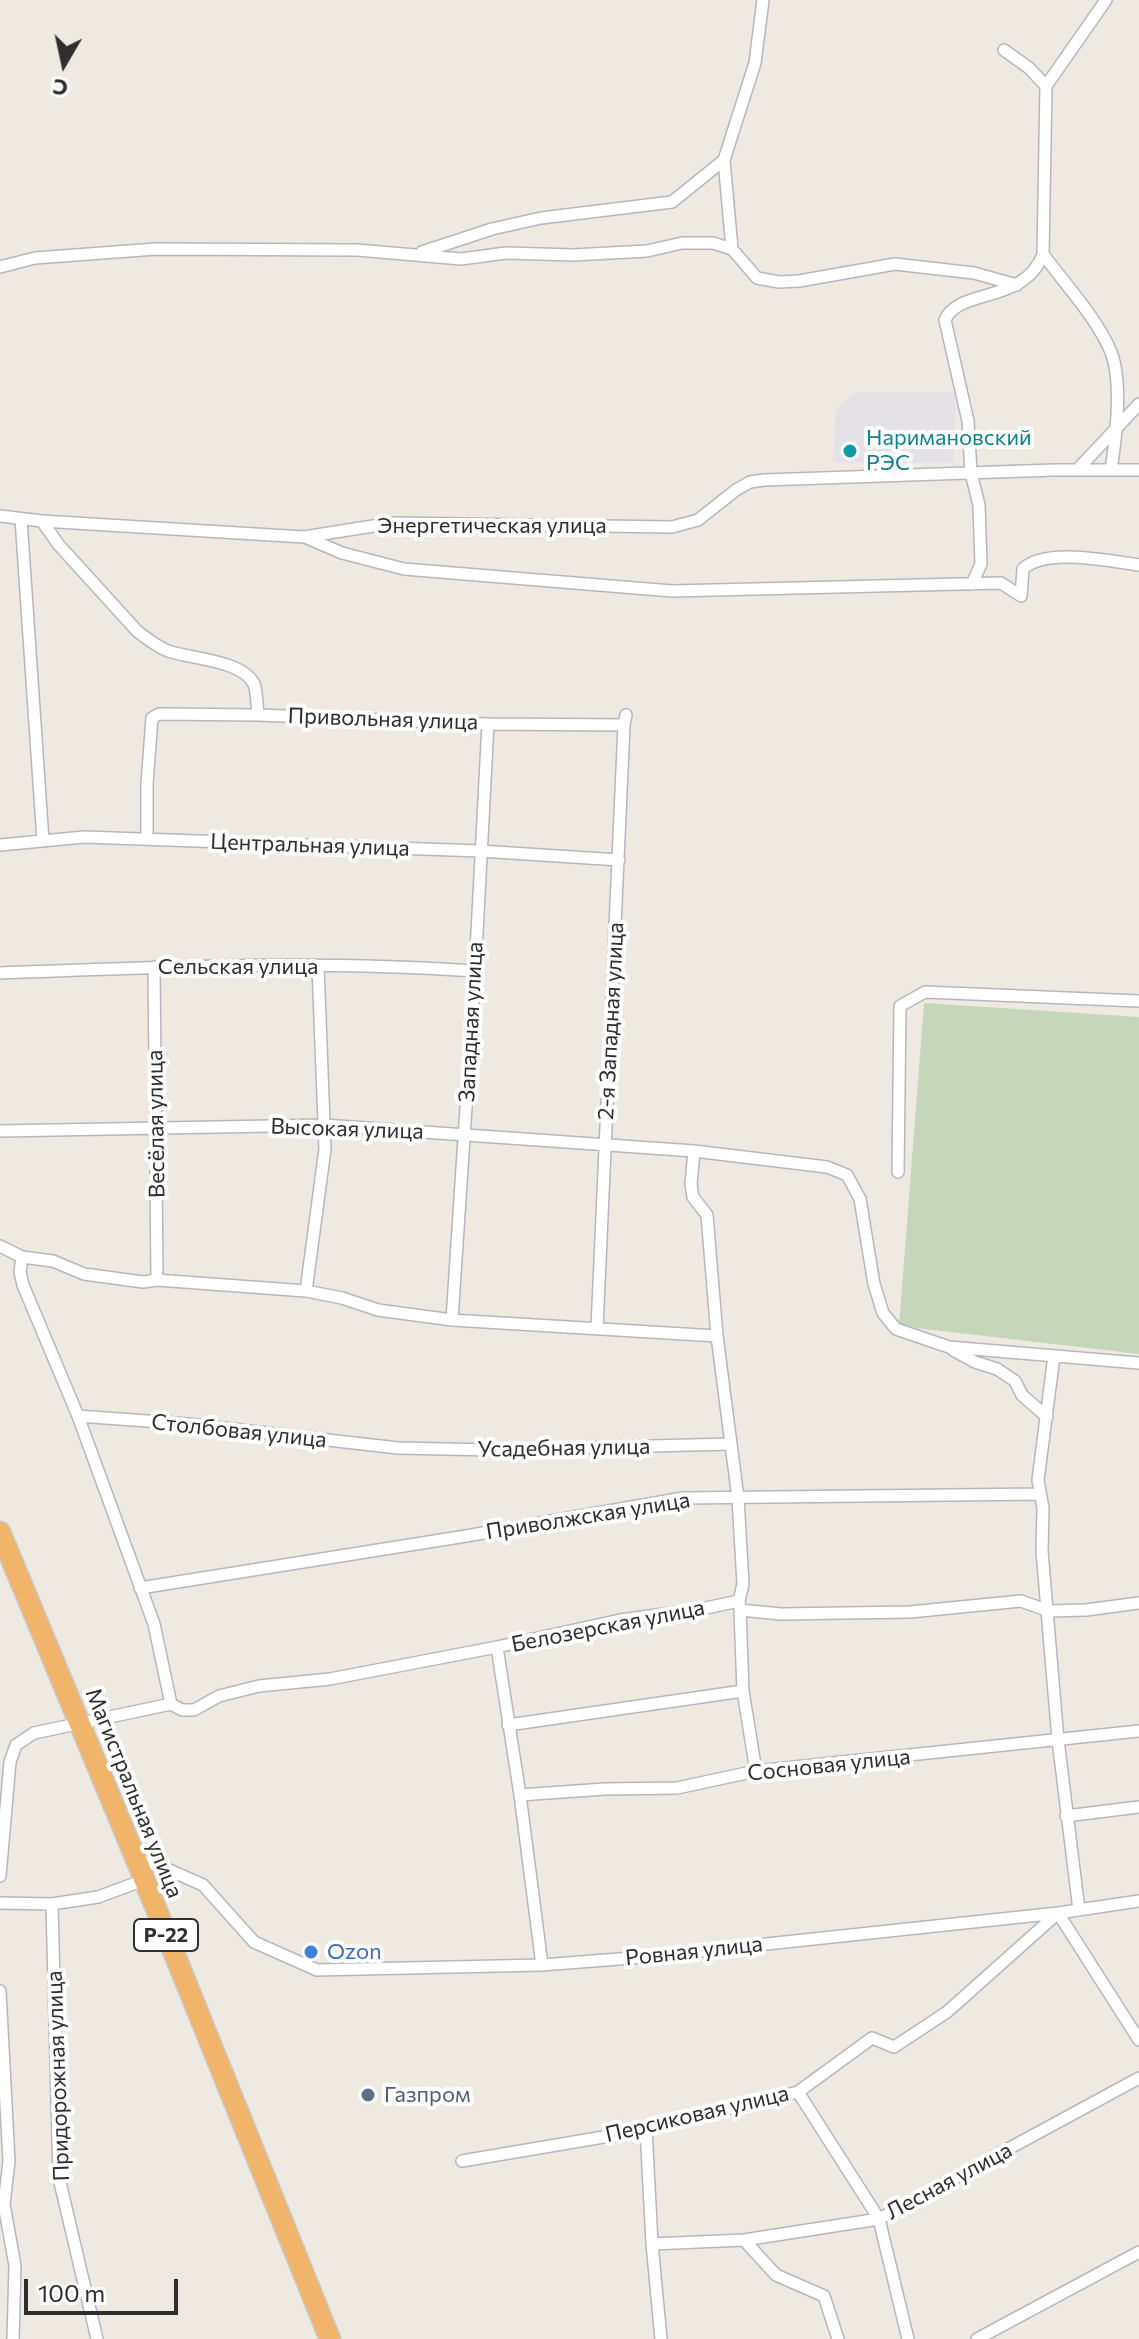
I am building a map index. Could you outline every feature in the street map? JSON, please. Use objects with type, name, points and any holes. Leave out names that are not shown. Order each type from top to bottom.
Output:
[{"type":"highway","name":"Магистральная улица","points":[[0,1532],[330,2339]]},
{"type":"street","points":[[732,249],[724,160],[755,63],[763,0]]},
{"type":"street","points":[[972,584],[981,564],[979,505],[971,473],[968,421],[945,320],[953,308],[1017,285],[1031,275],[1043,254],[1046,86],[1106,0]]},
{"type":"street","points":[[1004,50],[1029,68],[1046,86]]},
{"type":"street","points":[[418,254],[492,229],[541,218],[672,202],[724,160]]},
{"type":"street","points":[[0,267],[35,258],[156,249],[357,250],[461,259],[506,253],[573,255],[647,251],[682,243],[713,243],[732,249],[757,278],[779,282],[895,264],[974,273],[1017,285]]},
{"type":"street","points":[[1043,254],[1112,354],[1118,427],[1111,470]]},
{"type":"street","points":[[1077,470],[1139,404]]},
{"type":"street","name":"Энергетическая улица","points":[[0,516],[304,537],[392,523],[672,527],[698,520],[717,503],[750,482],[1139,470]]},
{"type":"street","points":[[21,519],[43,841]]},
{"type":"street","name":"Привольная улица","points":[[42,521],[58,544],[137,631],[152,643],[169,651],[220,663],[246,675],[254,685],[258,715],[488,724],[625,720]]},
{"type":"street","points":[[304,537],[342,553],[404,569],[672,591],[1001,583]]},
{"type":"street","points":[[981,564],[1021,596],[1023,569],[1038,559],[1113,559],[1139,565]]},
{"type":"street","points":[[147,839],[152,718],[159,714],[258,715]]},
{"type":"street","name":"2-я Западная улица","points":[[597,1328],[625,720]]},
{"type":"street","name":"Западная улица","points":[[452,1320],[488,724]]},
{"type":"street","name":"Центральная улица","points":[[0,845],[84,837],[480,851],[619,860]]},
{"type":"street","points":[[306,1291],[324,1171],[318,966]]},
{"type":"street","name":"Сельская улица","points":[[0,973],[154,967],[318,966],[403,966],[475,971]]},
{"type":"street","name":"Весёлая улица","points":[[154,967],[157,1280]]},
{"type":"street","points":[[898,1172],[900,1006],[925,992],[1139,1001]]},
{"type":"street","name":"Высокая улица","points":[[0,1131],[324,1125],[694,1151],[807,1163],[847,1175],[860,1199],[874,1284],[883,1313],[896,1329],[949,1347]]},
{"type":"street","points":[[694,1151],[691,1184],[693,1197],[707,1215],[717,1336],[738,1498],[743,1584],[740,1605],[743,1691],[756,1771]]},
{"type":"street","points":[[0,1246],[22,1257],[53,1261],[84,1274],[143,1282],[157,1280],[306,1291],[342,1298],[378,1310],[452,1320],[717,1336]]},
{"type":"street","points":[[22,1257],[20,1272],[23,1285],[78,1416],[154,1624],[171,1704]]},
{"type":"street","points":[[949,1347],[1139,1363]]},
{"type":"street","points":[[949,1347],[975,1362],[997,1369],[1015,1381],[1022,1395],[1047,1417]]},
{"type":"street","points":[[1054,1356],[1038,1480],[1043,1508],[1042,1551],[1058,1740],[1079,1910]]},
{"type":"street","name":"Столбовая улица","points":[[78,1416],[188,1424],[398,1448]]},
{"type":"street","name":"Усадебная улица","points":[[398,1448],[492,1450],[730,1444]]},
{"type":"street","name":"Приволжская улица","points":[[140,1588],[683,1498],[1040,1494]]},
{"type":"street","name":"Белозерская улица","points":[[0,1876],[10,1762],[16,1745],[34,1733],[171,1704],[188,1711],[219,1696],[259,1686],[330,1679],[620,1620],[701,1609],[740,1605],[781,1614],[910,1612],[1021,1601],[1049,1611],[1139,1603]]},
{"type":"street","points":[[497,1647],[542,1965]]},
{"type":"street","points":[[508,1725],[743,1691]]},
{"type":"street","name":"Сосновая улица","points":[[520,1795],[677,1788],[756,1771],[1139,1731]]},
{"type":"street","points":[[1066,1816],[1139,1807]]},
{"type":"street","name":"Ровная улица","points":[[136,1859],[203,1885],[254,1942],[317,1970],[542,1965],[1058,1913],[1139,1901]]},
{"type":"street","points":[[0,1903],[52,1904],[98,1897],[144,1880]]},
{"type":"street","name":"Придорожная улица","points":[[52,1904],[59,2178],[97,2339]]},
{"type":"street","points":[[1058,1913],[1139,2040]]},
{"type":"street","name":"Персиковая улица","points":[[462,2161],[646,2128],[798,2092],[872,2038],[894,2047],[947,2012],[1058,1913]]},
{"type":"street","points":[[0,1991],[9,2161],[4,2204],[15,2266],[13,2339]]},
{"type":"street","name":"Лесная улица","points":[[652,2244],[744,2240],[879,2219],[1139,2078]]},
{"type":"street","points":[[798,2092],[879,2219],[908,2339]]},
{"type":"street","points":[[646,2128],[661,2339]]},
{"type":"street","points":[[744,2240],[776,2275],[824,2296],[838,2339]]},
{"type":"street","points":[[977,2339],[1139,2252]]},
{"type":"shaded area","name":"Наримановский РЭС","points":[[856,392],[956,392],[953,463],[833,462],[836,408]]},
{"type":"green space","points":[[924,1003],[1139,1017],[1139,1354],[899,1326]]},
{"type":"place","name":"Наримановский РЭС","points":[[850,451]]},
{"type":"place","name":"Ozon","points":[[311,1952]]},
{"type":"place","name":"Газпром","points":[[368,2095]]}]
